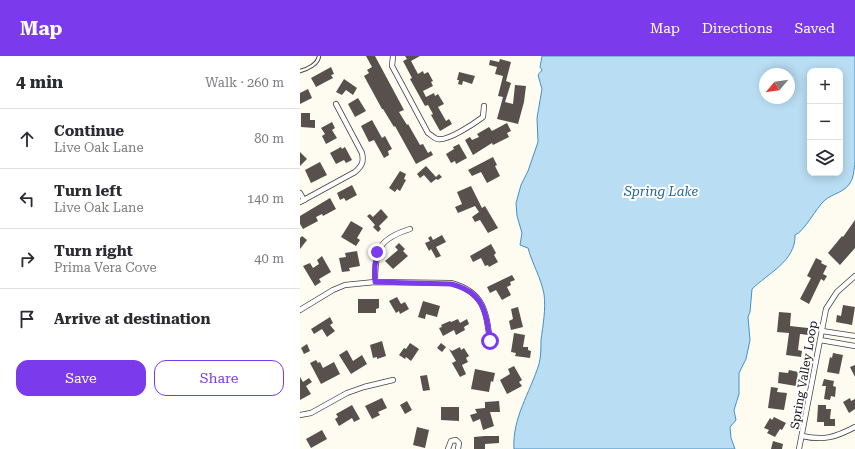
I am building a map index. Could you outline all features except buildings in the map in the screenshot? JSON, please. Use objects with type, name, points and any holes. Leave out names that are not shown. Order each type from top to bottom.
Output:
[{"type":"street","points":[[393,56],[392,66],[428,133],[437,139],[445,139],[477,122],[483,117],[484,106]]},
{"type":"street","points":[[300,193],[302,201],[355,172],[361,167],[363,160],[362,153],[336,104]]},
{"type":"street","points":[[375,282],[377,252],[382,244],[388,238],[397,233],[410,229]]},
{"type":"street","name":"Spring Valley Loop","points":[[855,276],[837,292],[826,309],[802,436],[822,439],[828,438],[844,433],[855,427]]},
{"type":"street","points":[[300,310],[345,285],[375,282],[451,284],[461,286],[471,292],[484,308],[490,341]]},
{"type":"street","points":[[822,331],[855,336]]},
{"type":"street","points":[[820,340],[855,346]]},
{"type":"street","points":[[300,415],[311,413],[347,393],[393,380]]},
{"type":"street","points":[[799,449],[802,436]]},
{"type":"street","points":[[448,449],[451,441],[456,440],[459,443],[458,449]]},
{"type":"lane","points":[[300,71],[316,64],[319,56]]},
{"type":"water","name":"Spring Lake","points":[[542,56],[855,56],[854,173],[848,186],[825,200],[799,233],[795,235],[794,244],[786,260],[752,289],[750,312],[748,317],[750,340],[746,359],[739,373],[739,394],[734,410],[736,420],[730,427],[731,438],[735,449],[514,449],[514,438],[519,416],[541,355],[545,300],[543,288],[528,248],[520,245],[522,233],[517,216],[516,203],[521,185],[528,171],[538,142],[537,118],[542,89],[538,75],[542,70],[540,67]]},
{"type":"route","points":[[377,252],[375,282],[451,284],[461,286],[471,292],[484,308],[487,316],[490,341]]}]
